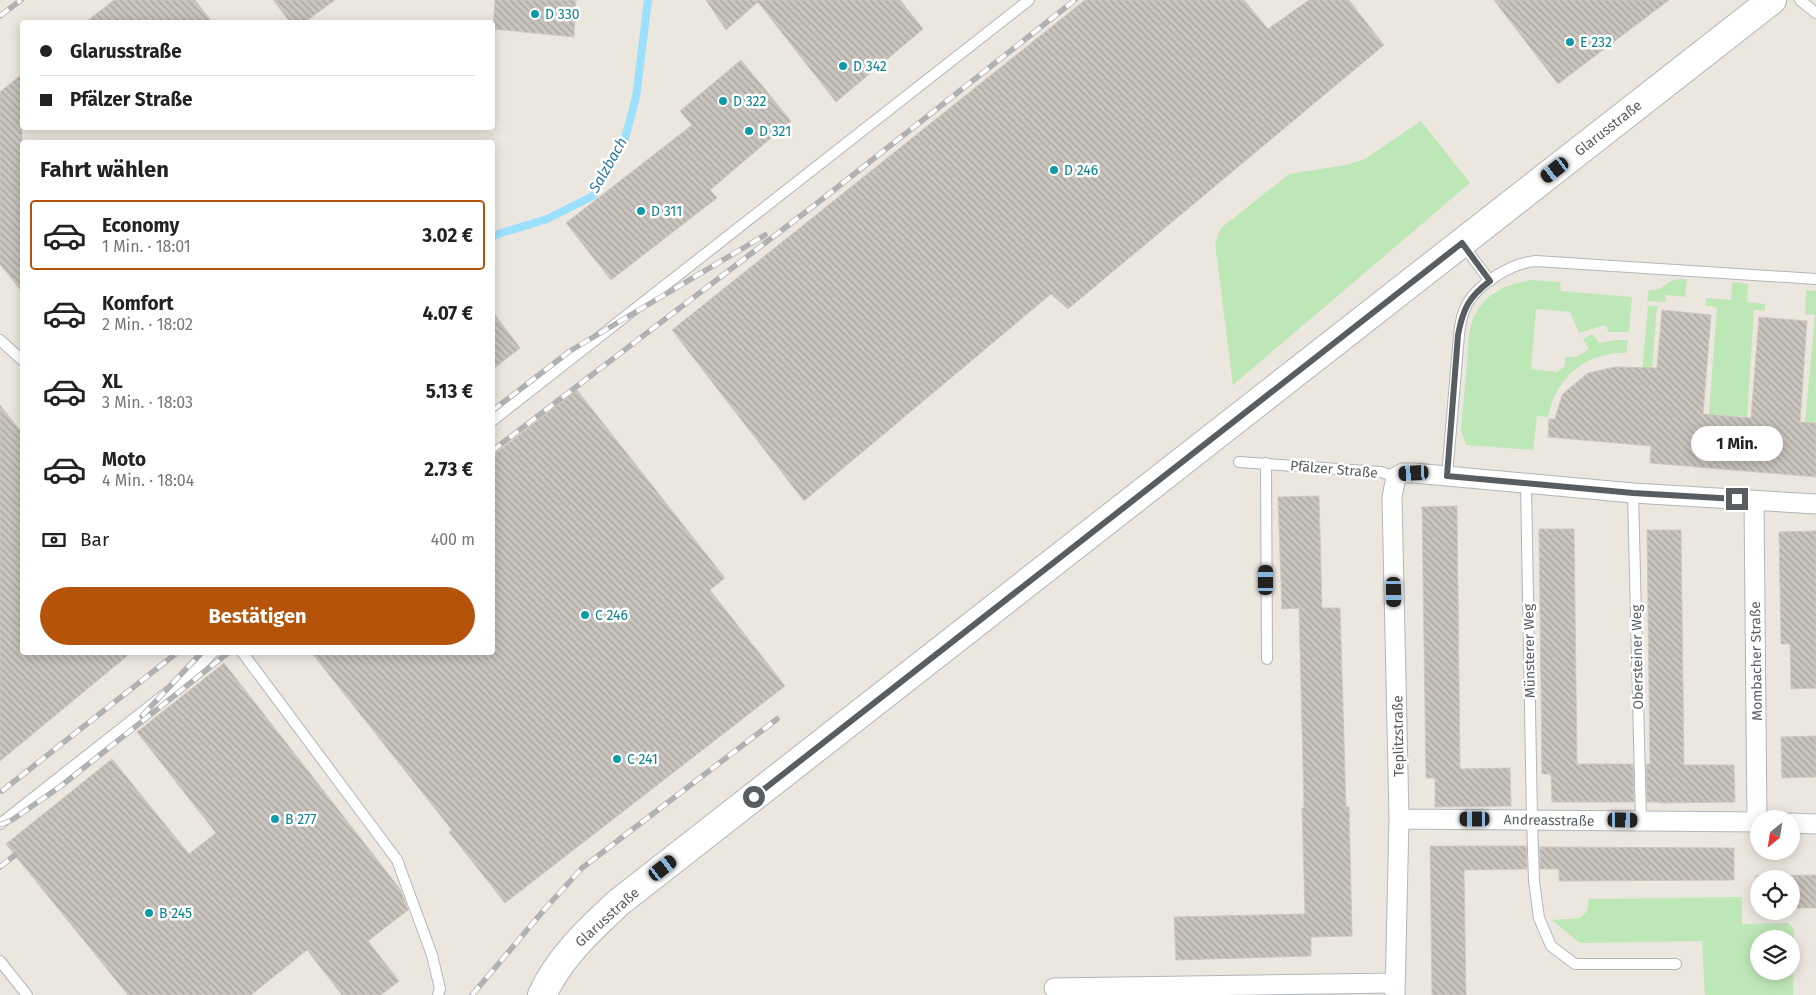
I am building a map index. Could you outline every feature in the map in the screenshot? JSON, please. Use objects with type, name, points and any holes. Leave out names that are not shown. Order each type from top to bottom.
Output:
[{"type":"street","name":"Glarusstraße","points":[[542,995],[567,953],[588,930],[618,904],[1772,0]]},
{"type":"street","name":"Pfälzer Straße","points":[[1396,477],[1402,473],[1414,473],[1633,493],[1816,504]]},
{"type":"street","name":"Teplitzstraße","points":[[1395,989],[1399,819],[1392,497],[1396,477]]},
{"type":"street","name":"Mombacher Straße","points":[[1754,500],[1758,810]]},
{"type":"street","name":"Andreasstraße","points":[[1399,819],[1750,822]]},
{"type":"street","points":[[1800,823],[1816,824]]},
{"type":"street","points":[[1054,988],[1395,989]]},
{"type":"lane","points":[[495,419],[1029,0]]},
{"type":"lane","points":[[1800,0],[1816,13]]},
{"type":"lane","points":[[1462,243],[1490,281]]},
{"type":"lane","points":[[1447,476],[1458,335],[1462,318],[1473,296],[1490,281],[1515,265],[1536,260],[1816,279]]},
{"type":"lane","points":[[0,340],[20,358]]},
{"type":"lane","name":"Pfälzer Straße","points":[[1239,462],[1381,472],[1396,477]]},
{"type":"lane","points":[[1266,463],[1267,659]]},
{"type":"lane","name":"Münsterer Weg","points":[[1526,484],[1532,819],[1534,881],[1539,918],[1551,946],[1575,964],[1676,964]]},
{"type":"lane","name":"Obersteiner Weg","points":[[1633,493],[1641,821]]},
{"type":"lane","points":[[0,824],[197,668],[209,655]]},
{"type":"lane","points":[[244,655],[397,860],[432,955],[440,989],[438,995]]},
{"type":"lane","points":[[0,961],[27,995]]},
{"type":"green space","points":[[1421,121],[1470,183],[1233,385],[1215,243],[1221,228],[1289,174],[1346,165],[1365,159]]},
{"type":"green space","points":[[1679,279],[1687,279],[1685,297],[1666,295],[1666,302],[1647,301],[1649,290],[1658,289]]},
{"type":"green space","points":[[1533,280],[1560,282],[1561,291],[1632,297],[1629,332],[1609,332],[1605,325],[1579,333],[1570,312],[1536,309],[1531,369],[1557,372],[1565,366],[1565,357],[1576,357],[1589,349],[1583,339],[1593,334],[1599,343],[1628,340],[1626,353],[1598,357],[1586,362],[1565,379],[1552,403],[1548,417],[1537,416],[1533,450],[1466,445],[1461,430],[1469,334],[1475,315],[1480,306],[1495,293],[1513,284]]},
{"type":"green space","points":[[1732,282],[1748,284],[1747,302],[1765,304],[1765,311],[1754,310],[1747,417],[1709,414],[1717,307],[1706,306],[1706,298],[1731,300]]},
{"type":"green space","points":[[1806,290],[1816,291],[1816,423],[1805,422],[1815,315],[1805,314]]},
{"type":"green space","points":[[1648,306],[1657,306],[1650,395],[1640,394]]},
{"type":"green space","points":[[1742,897],[1742,924],[1788,923],[1794,929],[1750,930],[1750,980],[1793,980],[1793,995],[1705,995],[1702,941],[1580,943],[1552,920],[1580,918],[1587,911],[1589,899]]},
{"type":"building","points":[[114,0],[195,0],[210,20],[89,20]]},
{"type":"building","points":[[273,0],[335,0],[308,20],[288,20]]},
{"type":"building","name":"D 330","points":[[495,0],[576,0],[574,37],[495,29]]},
{"type":"building","name":"D 342","points":[[706,0],[900,0],[923,29],[836,102],[758,2],[726,30]]},
{"type":"building","name":"D 246","points":[[1085,0],[1244,0],[1268,29],[1309,0],[1349,0],[1384,45],[1068,309],[1051,294],[804,501],[672,330]]},
{"type":"building","name":"E 232","points":[[1494,0],[1669,0],[1558,84]]},
{"type":"building","points":[[741,60],[791,121],[710,190],[717,198],[611,280],[566,223],[692,125],[680,111]]},
{"type":"building","points":[[20,76],[20,130],[22,130],[22,140],[20,140],[20,289],[0,264],[0,92]]},
{"type":"building","points":[[1662,310],[1711,315],[1703,414],[1751,418],[1759,317],[1807,321],[1800,422],[1816,423],[1816,477],[1650,463],[1651,446],[1548,437],[1549,419],[1555,419],[1562,395],[1588,373],[1615,367],[1657,368]]},
{"type":"building","points":[[495,315],[520,348],[495,368]]},
{"type":"building","name":"C 246","points":[[577,390],[725,578],[710,590],[785,686],[505,903],[449,832],[452,830],[313,655],[495,655],[495,454]]},
{"type":"building","points":[[0,405],[20,430],[20,655],[128,655],[0,761]]},
{"type":"building","points":[[1319,496],[1322,608],[1340,608],[1346,807],[1349,807],[1352,936],[1311,937],[1311,956],[1176,960],[1174,917],[1305,914],[1299,608],[1282,609],[1278,497]]},
{"type":"building","points":[[1457,506],[1460,769],[1510,768],[1511,806],[1435,807],[1435,778],[1426,778],[1422,507]]},
{"type":"building","points":[[1539,529],[1574,529],[1577,764],[1633,764],[1634,802],[1552,802],[1551,774],[1542,774]]},
{"type":"building","points":[[1647,530],[1681,530],[1684,765],[1734,765],[1735,802],[1647,802],[1646,764],[1650,764]]},
{"type":"building","points":[[1816,531],[1816,688],[1791,689],[1790,644],[1781,644],[1779,532]]},
{"type":"building","points":[[224,663],[400,889],[408,910],[368,941],[399,981],[381,995],[342,995],[307,950],[251,995],[128,995],[6,844],[112,759],[189,854],[216,833],[137,732]]},
{"type":"building","points":[[1816,736],[1816,777],[1782,778],[1781,737]]},
{"type":"building","points":[[1430,846],[1526,846],[1527,869],[1464,870],[1466,995],[1432,995]]},
{"type":"building","points":[[1540,847],[1734,848],[1734,880],[1559,881],[1559,869],[1540,869]]},
{"type":"building","points":[[1800,875],[1816,875],[1816,908],[1800,908]]},
{"type":"waterway","name":"Salzbach","points":[[495,235],[547,219],[593,196],[624,142],[636,97],[648,0]]},
{"type":"railway","points":[[0,16],[21,0]]},
{"type":"railway","points":[[495,449],[811,208],[1075,0]]},
{"type":"railway","points":[[495,409],[570,351],[765,235]]},
{"type":"railway","points":[[2,791],[174,655]]},
{"type":"railway","points":[[142,716],[199,655]]},
{"type":"railway","points":[[0,825],[12,820],[61,786],[225,655]]},
{"type":"railway","points":[[472,995],[582,868],[777,719]]},
{"type":"railway","points":[[0,867],[15,855]]},
{"type":"place","name":"D 330","points":[[535,14]]},
{"type":"place","name":"E 232","points":[[1570,42]]},
{"type":"place","name":"D 342","points":[[843,66]]},
{"type":"place","name":"D 322","points":[[723,101]]},
{"type":"place","name":"D 321","points":[[749,131]]},
{"type":"place","name":"D 246","points":[[1054,170]]},
{"type":"place","name":"D 311","points":[[641,211]]},
{"type":"place","name":"C 246","points":[[585,615]]},
{"type":"place","name":"C 241","points":[[617,759]]},
{"type":"place","name":"B 277","points":[[275,819]]},
{"type":"place","name":"B 245","points":[[149,913]]},
{"type":"route","points":[[754,797],[1462,243],[1490,281],[1473,296],[1467,305],[1458,335],[1447,476],[1633,493],[1737,499]]}]
